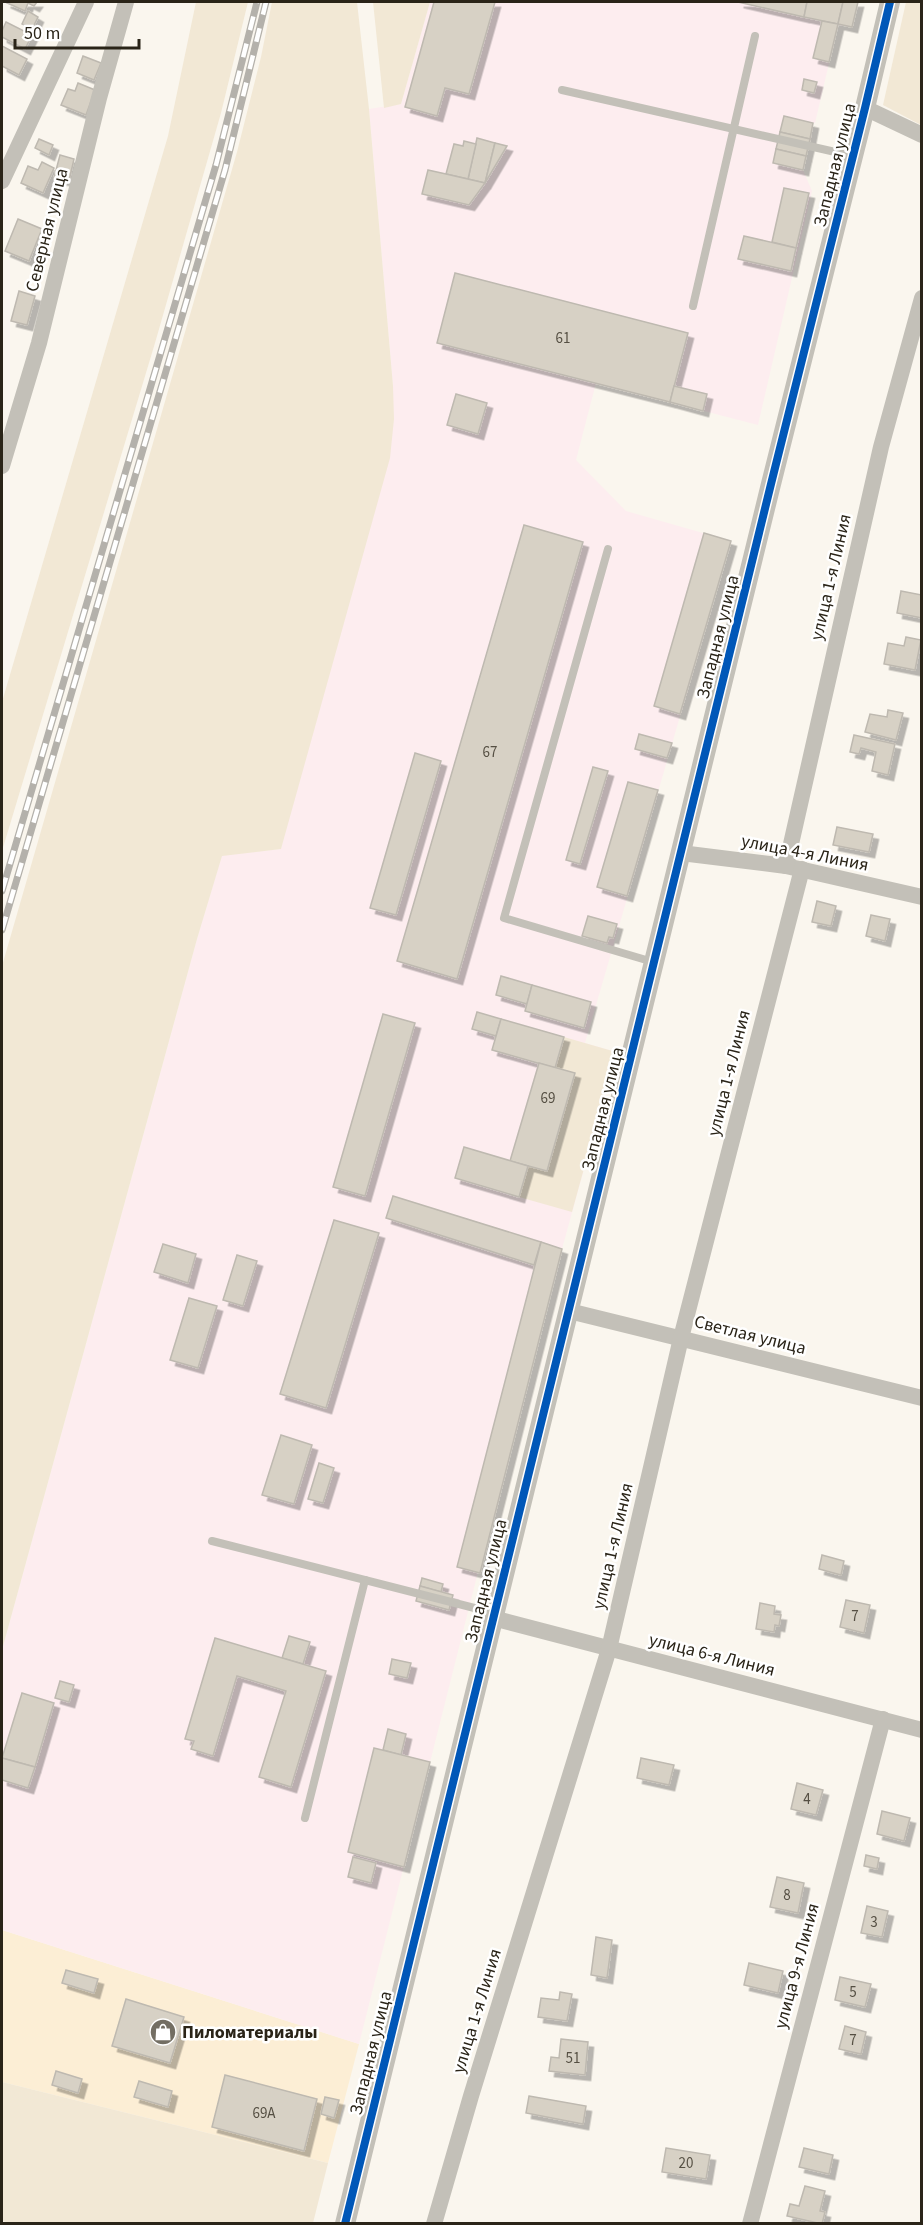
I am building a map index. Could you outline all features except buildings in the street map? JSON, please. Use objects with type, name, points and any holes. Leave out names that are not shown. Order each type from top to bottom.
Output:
[{"type":"street","points":[[2,181],[86,2]]},
{"type":"street","name":"Северная улица","points":[[2,466],[39,343],[99,99],[126,2]]},
{"type":"street","name":"Западная улица","points":[[345,2223],[890,2]]},
{"type":"street","points":[[865,108],[921,135]]},
{"type":"street","name":"улица 1-я Линия","points":[[434,2223],[609,1649],[794,868],[880,447],[921,298]]},
{"type":"street","name":"улица 4-я Линия","points":[[681,852],[794,868],[921,897]]},
{"type":"street","name":"Светлая улица","points":[[569,1311],[921,1398]]},
{"type":"street","name":"улица 6-я Линия","points":[[493,1615],[609,1649],[921,1730]]},
{"type":"street","name":"улица 9-я Линия","points":[[750,2223],[883,1719]]},
{"type":"lane","points":[[693,306],[755,36]]},
{"type":"lane","points":[[562,90],[853,156]]},
{"type":"lane","points":[[608,549],[504,918],[654,962]]},
{"type":"lane","points":[[212,1541],[493,1615]]},
{"type":"lane","points":[[305,1818],[365,1580]]},
{"type":"shaded area","points":[[196,2],[248,2],[221,113],[155,343],[2,851],[2,702],[168,136]]},
{"type":"shaded area","points":[[272,2],[357,2],[369,109],[393,386],[394,419],[390,458],[281,849],[222,856],[197,939],[2,1650],[2,966],[237,152]]},
{"type":"shaded area","points":[[373,2],[430,2],[401,104],[384,108]]},
{"type":"shaded area","points":[[430,2],[858,2],[852,27],[838,25],[815,123],[813,123],[803,170],[812,191],[758,425],[596,383],[576,460],[626,511],[731,541],[585,1043],[616,1052],[478,1572],[359,2044],[2,1930],[2,1650],[222,855],[281,849],[393,386],[369,109],[401,104]]},
{"type":"shaded area","points":[[906,2],[921,2],[921,125],[883,105]]},
{"type":"shaded area","points":[[564,1037],[616,1052],[572,1212],[519,1197],[528,1166],[547,1171],[575,1074],[555,1068]]},
{"type":"shaded area","points":[[2,1930],[359,2044],[328,2163],[2,2082]]},
{"type":"shaded area","points":[[2,2082],[328,2163],[313,2223],[15,2224],[2,2221]]},
{"type":"railway","points":[[2,891],[216,165],[257,2]]},
{"type":"railway","points":[[2,930],[225,170],[266,2]]},
{"type":"cycle path","points":[[345,2224],[890,2]]},
{"type":"place","name":"Пиломатериалы","points":[[163,2032]]}]
